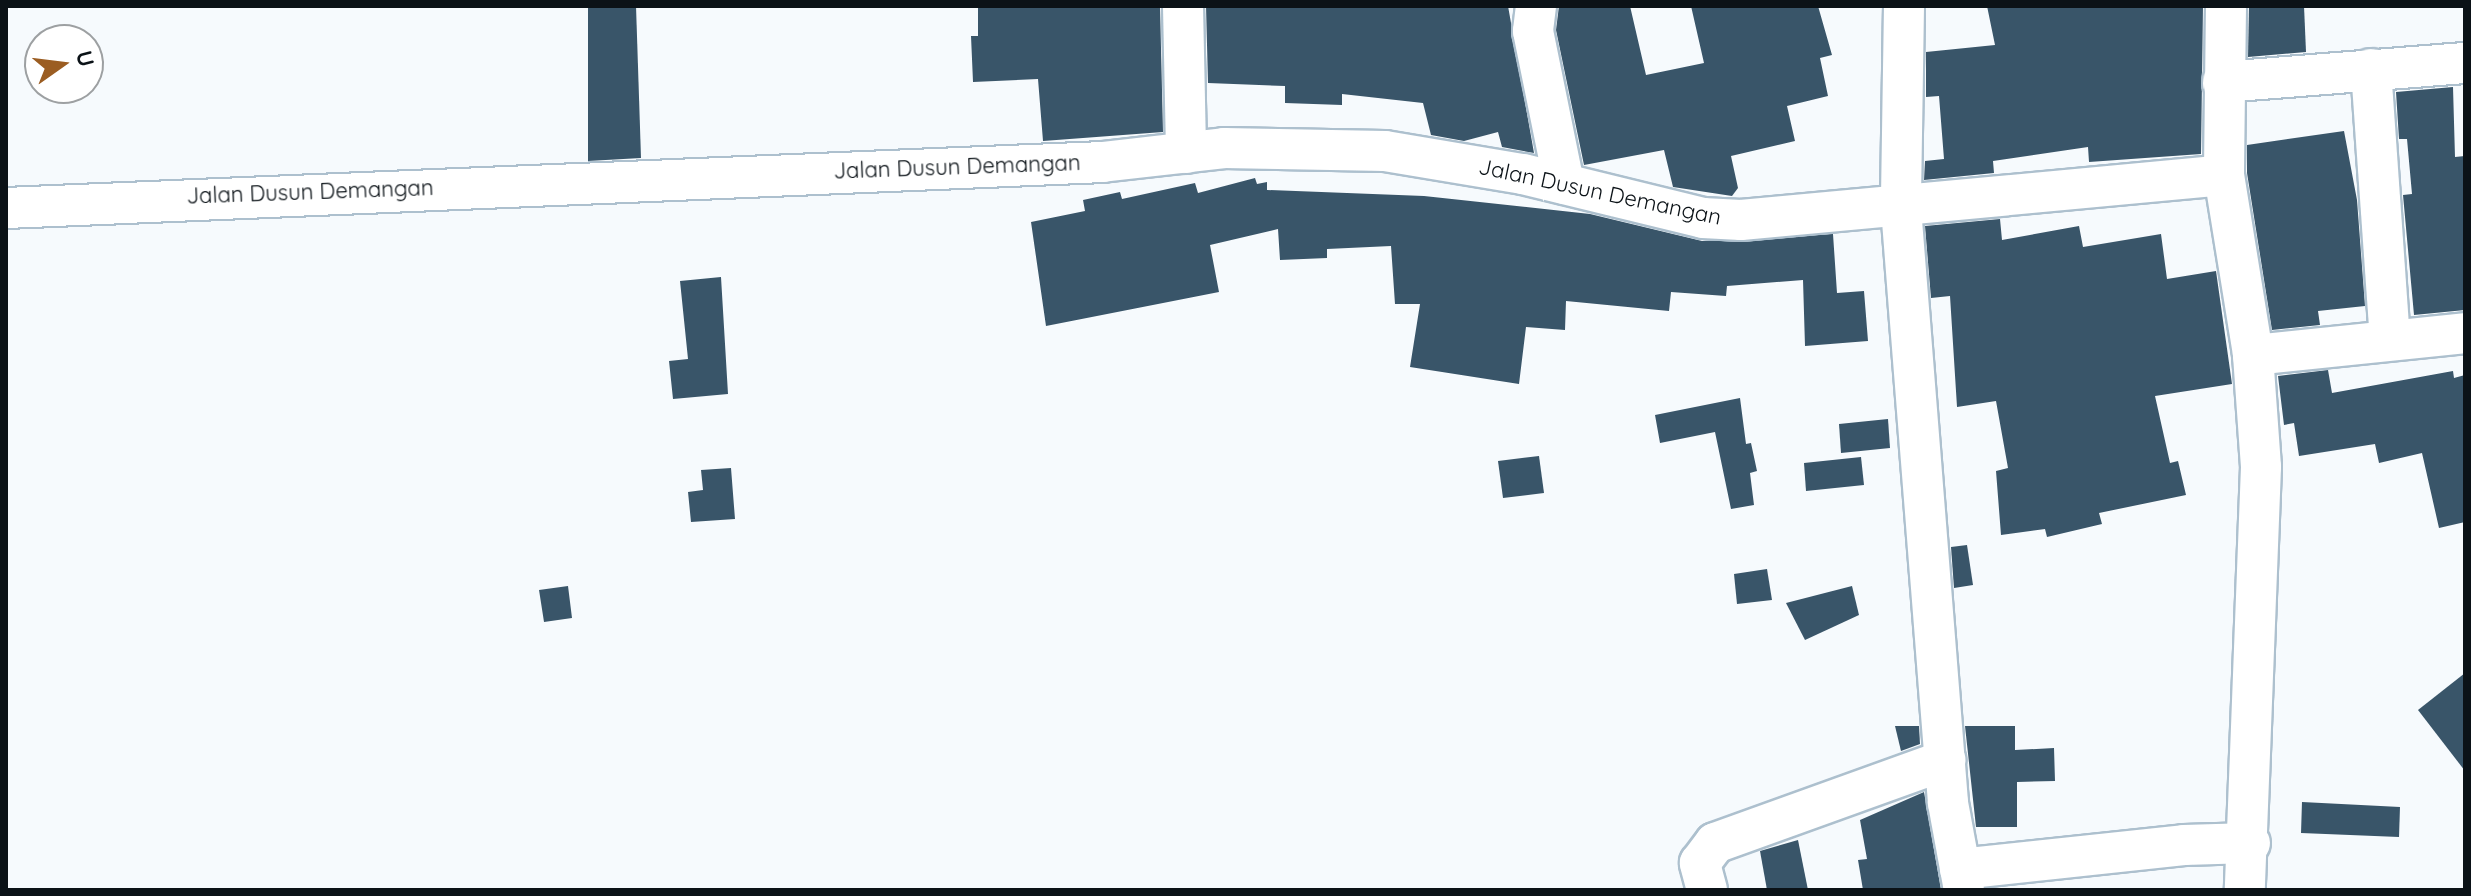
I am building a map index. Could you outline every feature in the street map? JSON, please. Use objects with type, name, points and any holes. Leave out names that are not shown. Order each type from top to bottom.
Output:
[{"type":"street","points":[[1183,6],[1186,153]]},
{"type":"street","points":[[1536,6],[1533,31],[1564,184]]},
{"type":"street","points":[[1904,6],[1901,208],[1945,760],[1962,879],[2184,845],[2250,843]]},
{"type":"street","points":[[2226,6],[2224,175],[2253,355],[2261,567],[2250,843],[2245,890]]},
{"type":"street","points":[[2223,82],[2465,63]]},
{"type":"street","points":[[2371,69],[2390,339]]},
{"type":"street","name":"Jalan Dusun Demangan","points":[[6,208],[1102,162],[1224,148],[1385,151],[1564,184],[1728,220],[1901,208],[2224,175]]},
{"type":"street","points":[[2253,355],[2465,333]]},
{"type":"street","points":[[1707,890],[1700,863],[1715,843],[1945,760]]},
{"type":"building","points":[[588,6],[636,6],[641,158],[588,161]]},
{"type":"building","points":[[978,6],[1160,6],[1163,132],[1043,141],[1038,79],[973,82],[971,36],[978,36]]},
{"type":"building","points":[[1206,6],[1508,6],[1534,153],[1502,147],[1498,132],[1464,141],[1431,135],[1423,103],[1342,94],[1342,105],[1285,103],[1285,86],[1208,83]]},
{"type":"building","points":[[1559,6],[1630,6],[1646,75],[1704,63],[1691,6],[1818,6],[1832,55],[1820,58],[1828,96],[1787,106],[1795,141],[1731,156],[1738,188],[1732,196],[1673,187],[1664,150],[1584,165],[1556,30]]},
{"type":"building","points":[[1987,6],[2203,6],[2201,154],[2089,162],[2088,147],[1993,161],[1994,173],[1924,180],[1925,161],[1944,159],[1939,96],[1926,97],[1926,52],[1995,45]]},
{"type":"building","points":[[2249,6],[2304,6],[2306,52],[2248,57]]},
{"type":"building","points":[[2453,87],[2455,157],[2465,156],[2465,310],[2414,315],[2403,195],[2412,194],[2407,139],[2399,139],[2396,92]]},
{"type":"building","points":[[2344,131],[2357,200],[2365,306],[2318,311],[2320,325],[2272,330],[2247,173],[2247,145]]},
{"type":"building","points":[[1255,178],[1257,184],[1267,182],[1267,190],[1424,196],[1590,214],[1702,241],[1833,234],[1837,293],[1864,291],[1868,341],[1805,346],[1803,280],[1727,286],[1726,296],[1671,292],[1669,311],[1566,301],[1565,330],[1526,327],[1519,384],[1410,367],[1420,304],[1395,304],[1391,246],[1327,249],[1327,258],[1280,260],[1278,229],[1210,245],[1219,292],[1046,326],[1031,222],[1085,211],[1083,200],[1120,192],[1122,199],[1195,183],[1198,193]]},
{"type":"building","points":[[2000,219],[2002,240],[2079,226],[2083,247],[2161,234],[2167,279],[2216,271],[2232,384],[2155,396],[2170,463],[2178,461],[2186,495],[2099,513],[2102,524],[2047,537],[2045,529],[2001,535],[1996,471],[2008,468],[1996,401],[1957,407],[1950,296],[1931,298],[1925,226]]},
{"type":"building","points":[[721,277],[728,394],[673,399],[669,361],[688,359],[680,281]]},
{"type":"building","points":[[2328,370],[2332,393],[2453,371],[2454,378],[2465,375],[2465,522],[2439,528],[2422,453],[2379,463],[2375,444],[2299,456],[2294,423],[2284,425],[2278,376]]},
{"type":"building","points":[[1740,398],[1746,444],[1751,443],[1757,471],[1750,473],[1754,505],[1731,509],[1715,432],[1660,443],[1655,415]]},
{"type":"building","points":[[1888,419],[1890,448],[1841,453],[1839,424]]},
{"type":"building","points":[[1539,456],[1544,493],[1503,498],[1498,461]]},
{"type":"building","points":[[1861,457],[1864,485],[1806,491],[1804,463]]},
{"type":"building","points":[[731,468],[735,519],[691,522],[688,492],[703,490],[701,470]]},
{"type":"building","points":[[1967,545],[1973,585],[1954,588],[1951,547]]},
{"type":"building","points":[[1767,569],[1772,600],[1737,604],[1734,574]]},
{"type":"building","points":[[568,586],[572,618],[544,622],[539,590]]},
{"type":"building","points":[[1852,586],[1859,615],[1805,640],[1786,603]]},
{"type":"building","points":[[2465,673],[2465,771],[2418,710]]},
{"type":"building","points":[[1895,726],[1919,726],[1920,744],[1901,751]]},
{"type":"building","points":[[1965,726],[2015,726],[2015,750],[2054,748],[2055,781],[2017,782],[2017,827],[1976,827]]},
{"type":"building","points":[[1924,792],[1941,890],[1863,890],[1858,860],[1867,859],[1860,820]]},
{"type":"building","points":[[2302,802],[2400,807],[2399,837],[2301,833]]},
{"type":"building","points":[[1798,840],[1808,890],[1767,890],[1760,851]]}]
